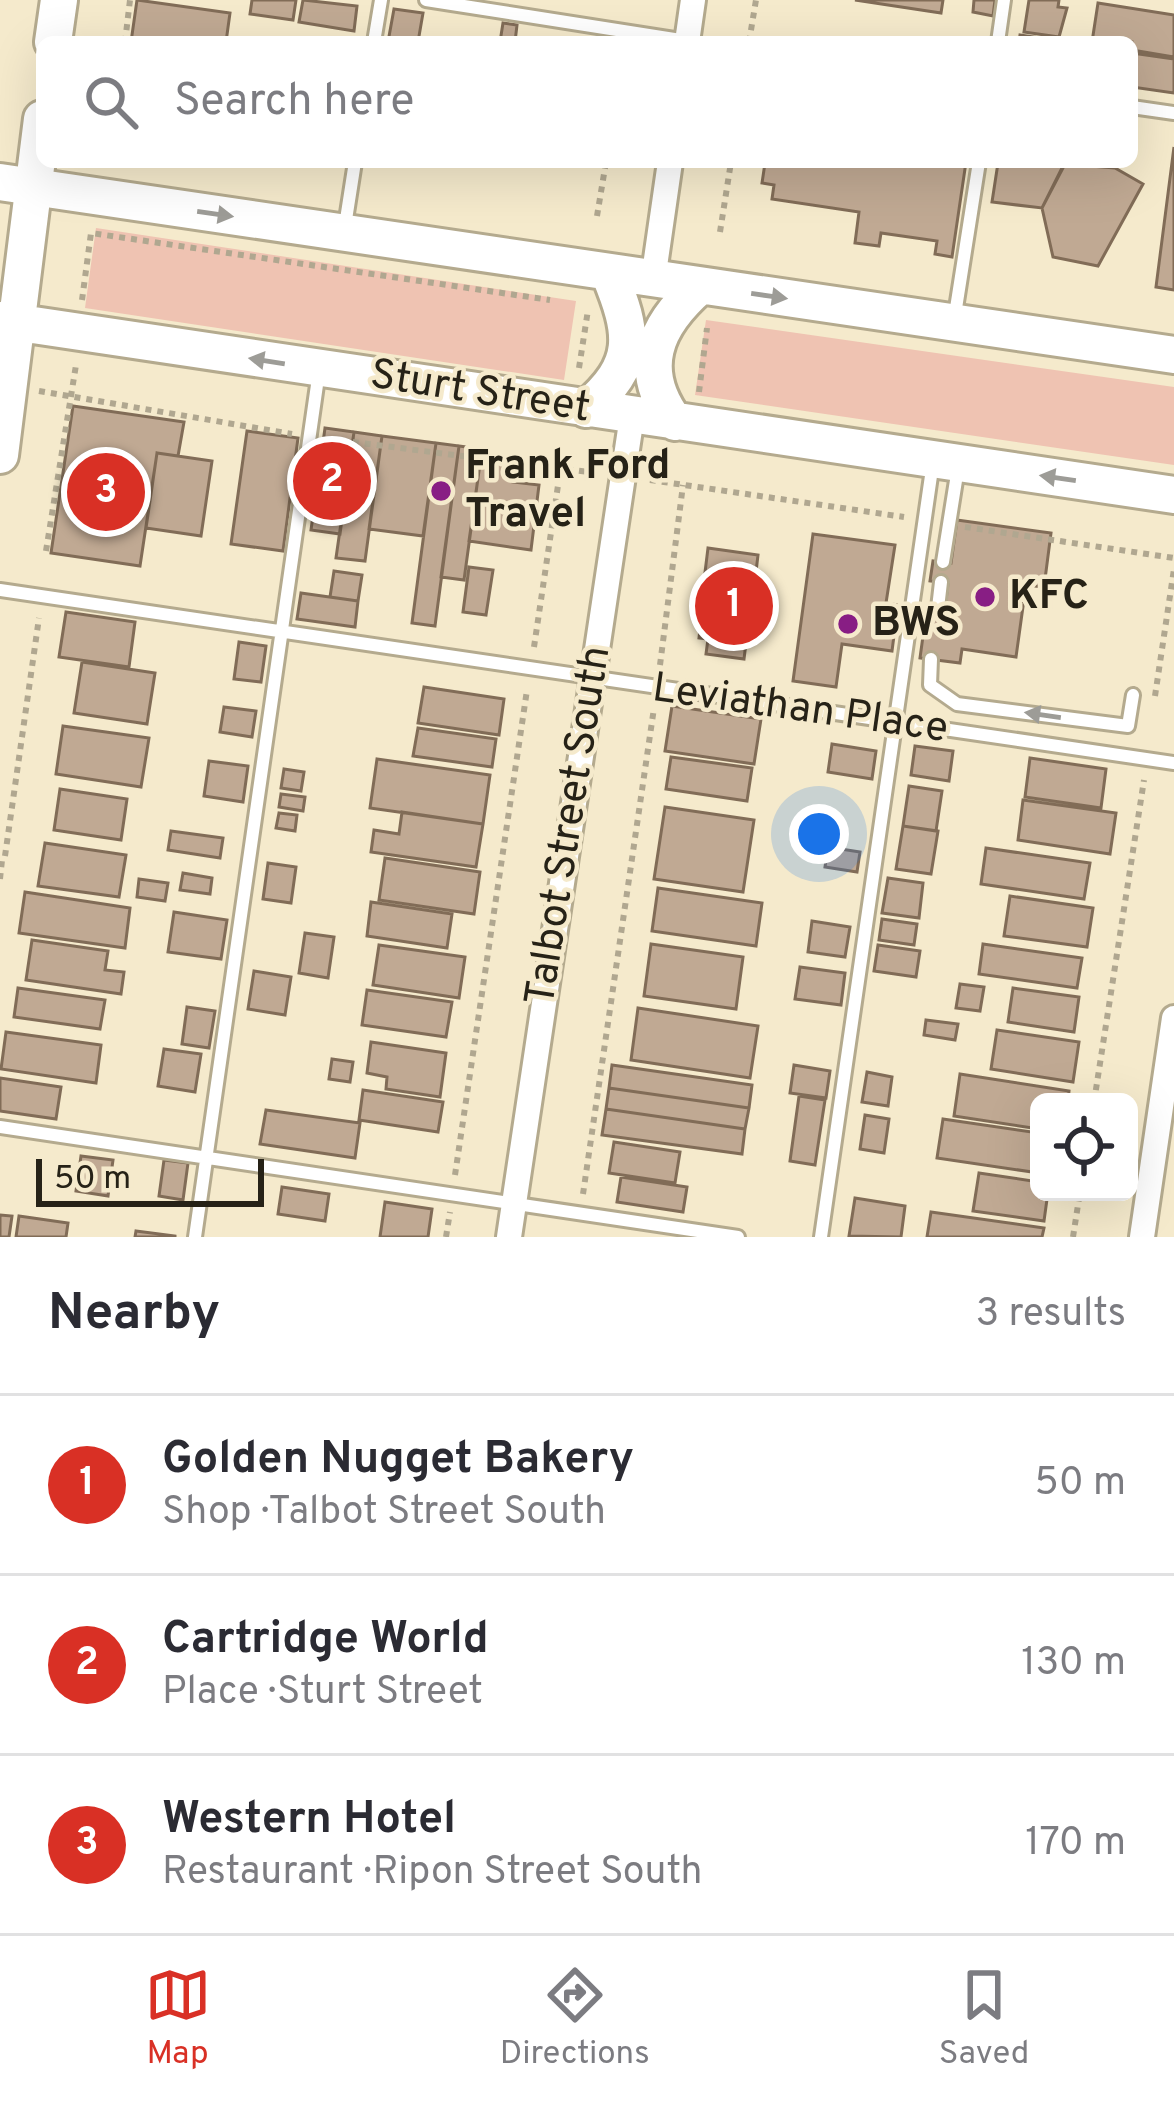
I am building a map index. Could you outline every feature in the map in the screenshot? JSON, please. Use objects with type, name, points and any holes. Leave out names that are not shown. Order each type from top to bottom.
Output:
[{"type":"main road","points":[[54,36],[59,0]]},
{"type":"main road","points":[[0,455],[16,185],[36,134]]},
{"type":"main road","points":[[16,185],[1174,355]]},
{"type":"main road","points":[[582,396],[610,389],[625,366],[629,334],[609,273]]},
{"type":"main road","points":[[686,411],[662,404],[650,369],[656,338],[675,307],[700,286]]},
{"type":"main road","name":"Sturt Street","points":[[8,321],[319,369],[582,396],[632,416],[686,411],[946,462],[1174,496]]},
{"type":"street","points":[[688,36],[693,0]]},
{"type":"street","points":[[653,280],[669,168]]},
{"type":"street","name":"Talbot Street South","points":[[509,1237],[632,416]]},
{"type":"street","points":[[1142,1237],[1174,1018]]},
{"type":"lane","points":[[375,36],[381,0]]},
{"type":"lane","points":[[426,0],[655,36]]},
{"type":"lane","points":[[999,36],[1004,0]]},
{"type":"lane","points":[[1138,107],[1174,113]]},
{"type":"lane","points":[[344,233],[355,168]]},
{"type":"lane","points":[[954,323],[978,168]]},
{"type":"lane","points":[[195,1237],[319,369]]},
{"type":"lane","points":[[943,562],[946,462]]},
{"type":"lane","points":[[821,1237],[895,725],[946,462]]},
{"type":"lane","points":[[938,608],[941,582]]},
{"type":"lane","name":"Leviathan Place","points":[[0,590],[1174,763]]},
{"type":"lane","points":[[932,659],[930,685],[957,704],[1128,727],[1132,695]]},
{"type":"lane","points":[[0,1127],[738,1237]]},
{"type":"path","points":[[126,36],[130,0]]},
{"type":"path","points":[[750,36],[756,0]]},
{"type":"path","points":[[597,216],[604,168]]},
{"type":"path","points":[[720,232],[730,168]]},
{"type":"path","points":[[81,310],[91,232],[565,302]]},
{"type":"path","points":[[582,396],[589,305]]},
{"type":"path","points":[[686,411],[708,323]]},
{"type":"path","points":[[46,551],[77,355]]},
{"type":"path","points":[[43,392],[560,472],[683,484],[580,1214]]},
{"type":"path","points":[[446,1237],[560,472]]},
{"type":"path","points":[[1095,1093],[1174,569]]},
{"type":"path","points":[[0,879],[39,618]]},
{"type":"path","points":[[1073,1237],[1079,1201]]},
{"type":"shaded area","points":[[96,228],[576,301],[564,380],[85,308]]},
{"type":"shaded area","points":[[706,320],[1174,387],[1174,465],[695,395]]},
{"type":"building","points":[[137,0],[230,13],[227,36],[132,36]]},
{"type":"building","points":[[252,0],[296,0],[293,20],[250,14]]},
{"type":"building","points":[[303,0],[357,6],[354,31],[299,22]]},
{"type":"building","points":[[855,0],[943,0],[941,13]]},
{"type":"building","points":[[974,0],[995,0],[993,16],[973,12]]},
{"type":"building","points":[[1029,0],[1059,0],[1058,7],[1067,8],[1059,36],[1024,32]]},
{"type":"building","points":[[1098,3],[1174,15],[1174,57],[1138,51],[1138,36],[1093,36]]},
{"type":"building","points":[[394,9],[423,13],[419,36],[389,36]]},
{"type":"building","points":[[503,23],[517,25],[516,36],[501,36]]},
{"type":"building","points":[[1138,54],[1174,59],[1174,93],[1138,88]]},
{"type":"building","points":[[1174,147],[1174,290],[1156,287]]},
{"type":"building","points":[[764,168],[965,168],[952,257],[935,254],[937,241],[881,233],[879,246],[855,243],[859,212],[772,199],[774,185],[762,183]]},
{"type":"building","points":[[997,168],[1062,168],[1042,208],[992,202]]},
{"type":"building","points":[[1063,168],[1115,168],[1143,184],[1098,266],[1053,257],[1042,208]]},
{"type":"building","points":[[73,406],[184,422],[178,456],[157,453],[140,566],[51,553]]},
{"type":"building","points":[[325,428],[354,432],[340,534],[311,530]]},
{"type":"building","points":[[247,431],[298,438],[283,551],[231,544]]},
{"type":"building","points":[[354,432],[382,436],[365,561],[336,558]]},
{"type":"building","points":[[382,436],[436,443],[423,536],[369,529]]},
{"type":"building","name":"Frank Ford Travel","points":[[436,443],[459,446],[435,626],[412,623]]},
{"type":"building","points":[[459,446],[482,449],[464,580],[441,577]]},
{"type":"building","points":[[157,453],[212,461],[201,536],[146,528]]},
{"type":"building","points":[[481,457],[516,461],[513,482],[539,485],[531,550],[469,541]]},
{"type":"building","name":"KFC","points":[[957,520],[1051,533],[1044,587],[1026,585],[1016,657],[962,649],[960,663],[920,658],[927,607],[945,609],[948,583],[930,581],[933,561],[951,563]]},
{"type":"building","name":"BWS","points":[[813,534],[895,545],[886,603],[898,605],[892,651],[842,644],[836,687],[793,681]]},
{"type":"building","points":[[708,548],[758,555],[753,597],[769,600],[766,625],[756,624],[754,636],[747,635],[744,659],[706,654],[708,639],[699,638],[701,621],[710,623],[711,614],[700,613]]},
{"type":"building","points":[[469,567],[493,570],[486,615],[463,612]]},
{"type":"building","points":[[334,571],[362,575],[358,601],[330,597]]},
{"type":"building","points":[[301,593],[358,601],[355,627],[297,619]]},
{"type":"building","points":[[66,612],[135,622],[129,667],[59,657]]},
{"type":"building","points":[[239,642],[266,646],[261,682],[234,679]]},
{"type":"building","points":[[82,662],[155,673],[147,724],[74,713]]},
{"type":"building","points":[[424,687],[504,699],[499,735],[418,723]]},
{"type":"building","points":[[672,706],[761,719],[754,764],[665,751]]},
{"type":"building","points":[[224,707],[256,711],[252,737],[220,732]]},
{"type":"building","points":[[63,726],[149,738],[141,787],[56,774]]},
{"type":"building","points":[[418,728],[496,739],[492,767],[413,756]]},
{"type":"building","points":[[832,744],[876,751],[872,779],[828,772]]},
{"type":"building","points":[[915,746],[953,751],[949,781],[911,775]]},
{"type":"building","points":[[671,757],[752,768],[747,801],[666,789]]},
{"type":"building","points":[[1030,758],[1106,769],[1101,808],[1025,797]]},
{"type":"building","points":[[377,759],[490,775],[483,824],[370,808]]},
{"type":"building","points":[[209,761],[248,766],[243,802],[204,796]]},
{"type":"building","points":[[284,769],[304,772],[301,791],[281,788]]},
{"type":"building","points":[[909,786],[942,791],[936,831],[903,826]]},
{"type":"building","points":[[60,789],[127,799],[121,840],[54,830]]},
{"type":"building","points":[[281,794],[305,797],[303,811],[279,807]]},
{"type":"building","points":[[1023,800],[1116,813],[1110,854],[1018,840]]},
{"type":"building","points":[[665,807],[754,820],[743,892],[654,879]]},
{"type":"building","points":[[402,812],[483,824],[476,867],[371,852],[374,830],[399,834]]},
{"type":"building","points":[[279,813],[297,815],[295,831],[276,828]]},
{"type":"building","points":[[903,826],[938,831],[931,874],[896,869]]},
{"type":"building","points":[[171,831],[223,838],[220,858],[168,850]]},
{"type":"building","points":[[45,843],[126,855],[119,897],[38,886]]},
{"type":"building","points":[[828,847],[860,852],[857,872],[825,867]]},
{"type":"building","points":[[986,848],[1090,863],[1084,899],[981,884]]},
{"type":"building","points":[[385,858],[480,872],[474,914],[379,900]]},
{"type":"building","points":[[268,863],[296,867],[291,903],[263,899]]},
{"type":"building","points":[[183,873],[212,878],[210,894],[180,890]]},
{"type":"building","points":[[888,878],[923,883],[919,918],[882,913]]},
{"type":"building","points":[[139,879],[168,883],[165,901],[137,897]]},
{"type":"building","points":[[658,888],[762,903],[756,946],[652,931]]},
{"type":"building","points":[[25,892],[130,908],[125,948],[19,933]]},
{"type":"building","points":[[1010,896],[1093,908],[1087,947],[1004,936]]},
{"type":"building","points":[[371,902],[452,914],[447,948],[367,936]]},
{"type":"building","points":[[174,912],[227,920],[221,959],[168,952]]},
{"type":"building","points":[[882,919],[917,924],[914,945],[879,940]]},
{"type":"building","points":[[812,921],[850,927],[845,957],[808,952]]},
{"type":"building","points":[[305,933],[334,937],[328,978],[299,973]]},
{"type":"building","points":[[32,940],[108,951],[105,970],[124,972],[121,994],[26,980]]},
{"type":"building","points":[[651,944],[743,957],[736,1009],[644,996]]},
{"type":"building","points":[[983,944],[1082,958],[1077,988],[979,974]]},
{"type":"building","points":[[379,945],[465,957],[459,998],[373,985]]},
{"type":"building","points":[[878,945],[920,951],[916,977],[874,971]]},
{"type":"building","points":[[800,967],[845,973],[841,1005],[795,999]]},
{"type":"building","points":[[254,971],[291,977],[285,1015],[248,1009]]},
{"type":"building","points":[[960,984],[984,987],[980,1011],[956,1008]]},
{"type":"building","points":[[18,988],[105,1000],[100,1029],[14,1017]]},
{"type":"building","points":[[1013,988],[1079,997],[1074,1032],[1008,1022]]},
{"type":"building","points":[[367,990],[452,1002],[446,1037],[362,1025]]},
{"type":"building","points":[[187,1007],[215,1011],[209,1048],[182,1044]]},
{"type":"building","points":[[638,1008],[758,1026],[750,1078],[631,1060]]},
{"type":"building","points":[[926,1020],[958,1024],[955,1040],[924,1035]]},
{"type":"building","points":[[997,1030],[1079,1042],[1073,1082],[991,1069]]},
{"type":"building","points":[[6,1032],[101,1045],[96,1083],[1,1069]]},
{"type":"building","points":[[371,1042],[446,1053],[440,1097],[386,1089],[387,1077],[367,1073]]},
{"type":"building","points":[[164,1049],[201,1054],[195,1092],[158,1086]]},
{"type":"building","points":[[332,1059],[353,1062],[350,1082],[329,1079]]},
{"type":"building","points":[[612,1065],[752,1085],[749,1108],[609,1088]]},
{"type":"building","points":[[794,1065],[830,1071],[826,1098],[790,1093]]},
{"type":"building","points":[[867,1072],[892,1077],[888,1106],[862,1102]]},
{"type":"building","points":[[960,1074],[1069,1091],[1030,1093],[1030,1128],[954,1116]]},
{"type":"building","points":[[0,1078],[61,1087],[56,1119],[0,1111]]},
{"type":"building","points":[[609,1088],[749,1108],[745,1129],[606,1109]]},
{"type":"building","points":[[363,1090],[443,1102],[438,1132],[359,1120]]},
{"type":"building","points":[[799,1096],[825,1100],[815,1165],[790,1161]]},
{"type":"building","points":[[606,1109],[745,1129],[742,1154],[602,1135]]},
{"type":"building","points":[[266,1110],[360,1123],[355,1158],[260,1144]]},
{"type":"building","points":[[865,1115],[889,1119],[884,1153],[860,1149]]},
{"type":"building","points":[[943,1119],[1030,1132],[1030,1172],[937,1158]]},
{"type":"building","points":[[614,1142],[680,1152],[675,1183],[609,1173]]},
{"type":"building","points":[[81,1156],[113,1160],[108,1196],[76,1191]]},
{"type":"building","points":[[164,1160],[188,1163],[183,1200],[159,1196]]},
{"type":"building","points":[[979,1173],[1030,1181],[1030,1201],[1047,1201],[1044,1221],[973,1211]]},
{"type":"building","points":[[621,1177],[687,1187],[683,1212],[617,1202]]},
{"type":"building","points":[[282,1187],[329,1194],[325,1221],[278,1214]]},
{"type":"building","points":[[855,1198],[905,1206],[901,1237],[849,1236]]},
{"type":"building","points":[[385,1202],[432,1209],[428,1237],[380,1237]]},
{"type":"building","points":[[931,1212],[1044,1228],[1042,1237],[927,1237]]},
{"type":"building","points":[[0,1215],[12,1216],[9,1237],[0,1237]]},
{"type":"building","points":[[19,1216],[68,1223],[66,1237],[16,1237]]},
{"type":"building","points":[[136,1231],[175,1236],[175,1237],[135,1237]]},
{"type":"place","name":"Cartridge World","points":[[332,481]]},
{"type":"place","name":"Frank Ford Travel","points":[[441,491]]},
{"type":"place","name":"Western Hotel","points":[[106,492]]},
{"type":"place","name":"KFC","points":[[985,597]]},
{"type":"place","name":"Golden Nugget Bakery","points":[[734,606]]},
{"type":"place","name":"BWS","points":[[848,624]]}]
